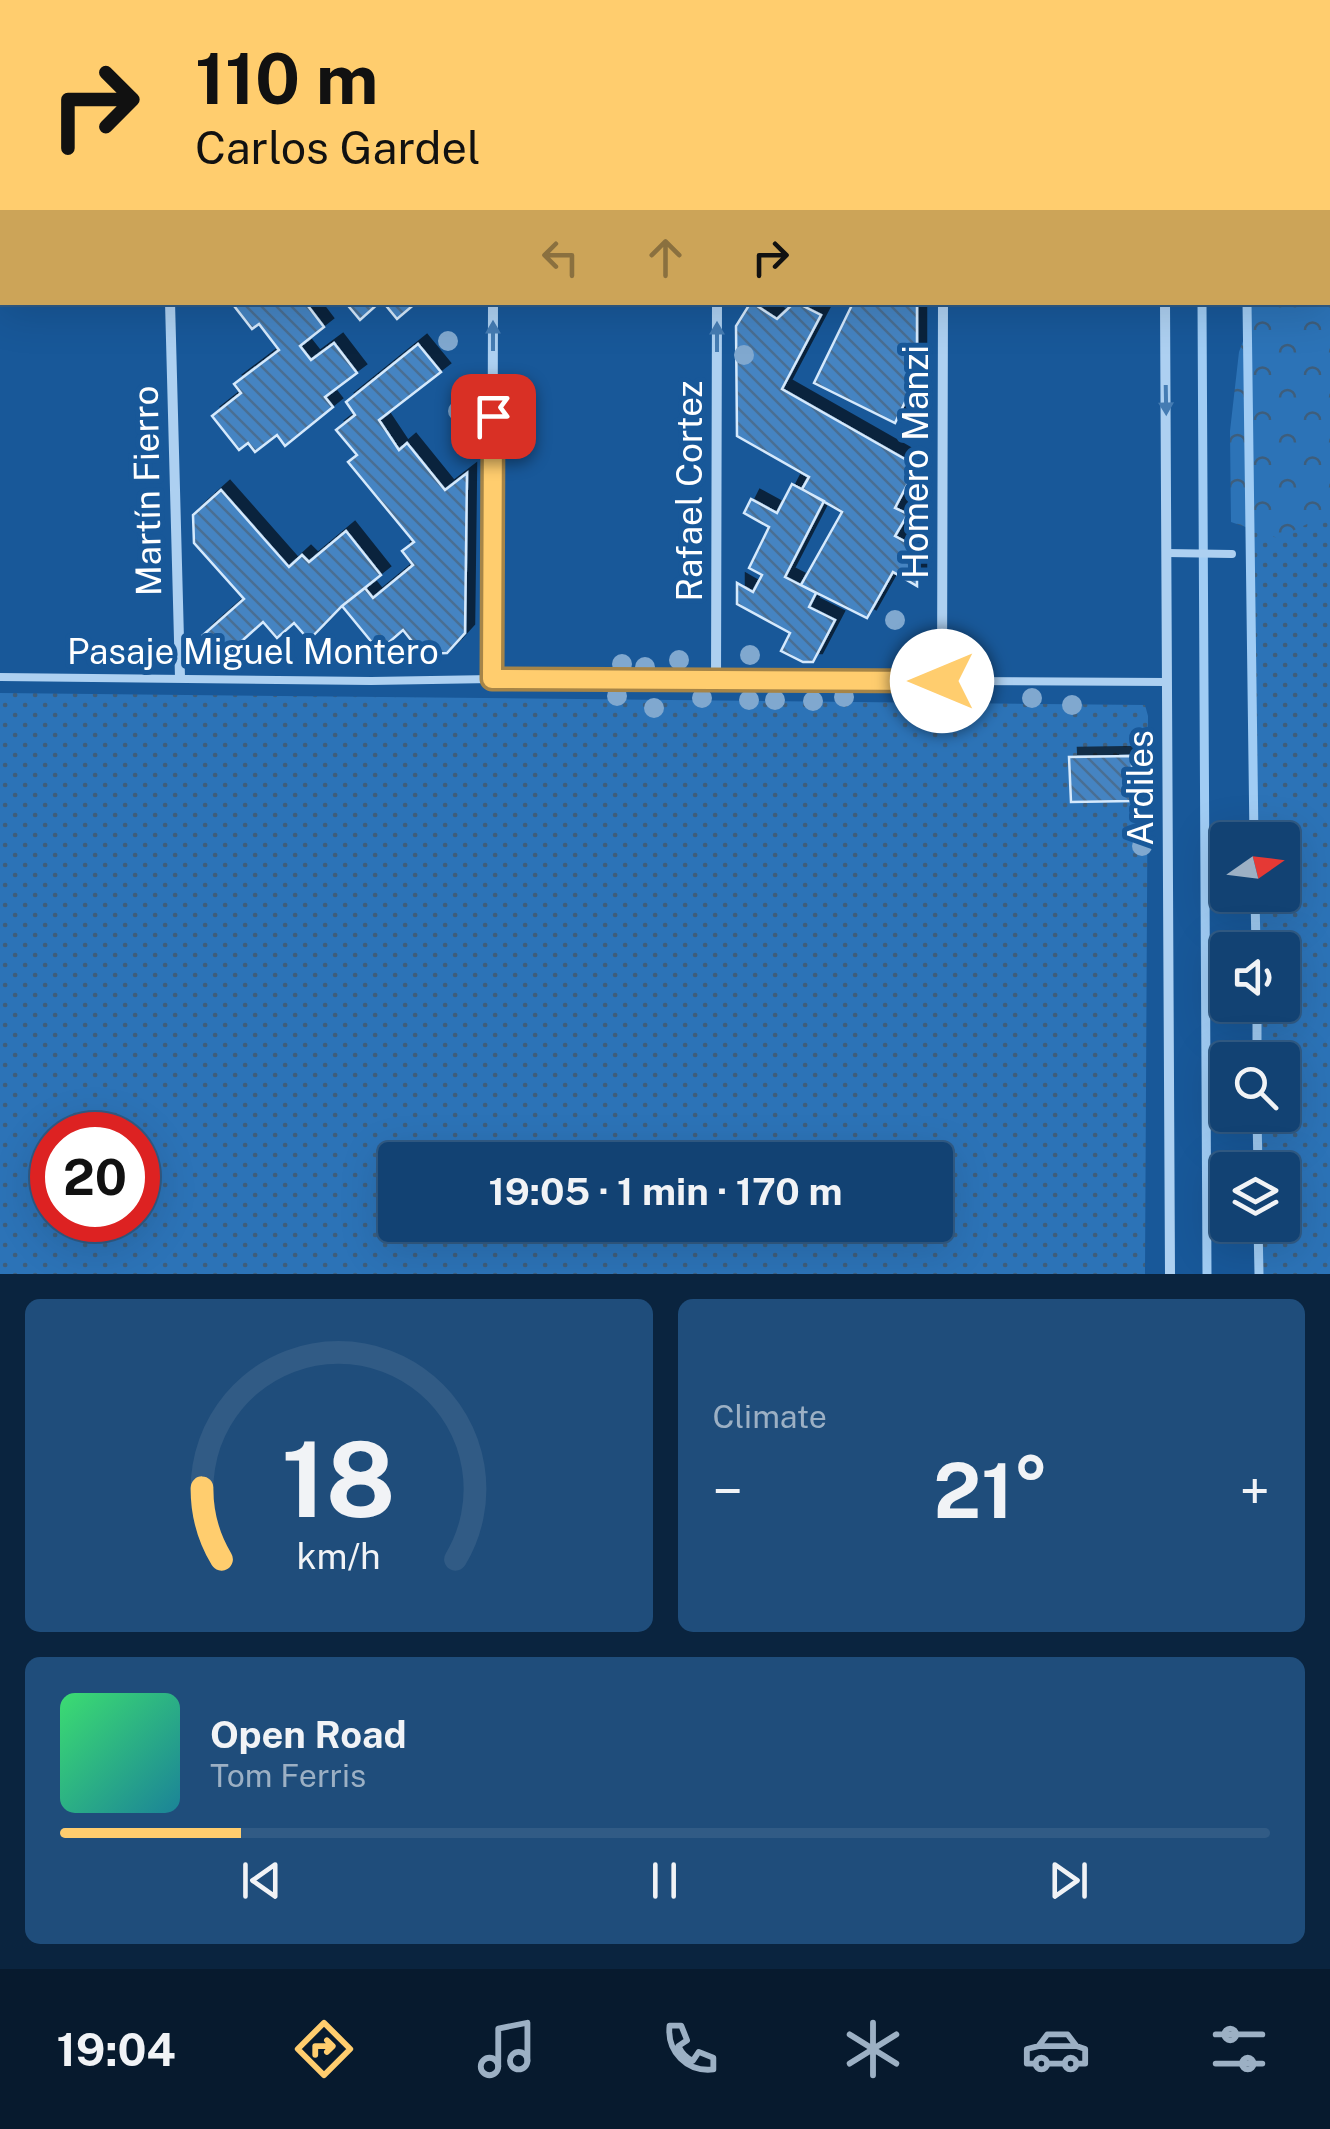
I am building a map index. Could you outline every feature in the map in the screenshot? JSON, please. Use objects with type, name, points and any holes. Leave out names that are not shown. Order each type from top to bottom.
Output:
[{"type":"street","name":"Martín Fierro","points":[[170,305],[180,677]]},
{"type":"street","points":[[492,679],[493,305]]},
{"type":"street","name":"Rafael Cortez","points":[[716,680],[717,305]]},
{"type":"street","name":"Homero Manzi","points":[[942,681],[943,305]]},
{"type":"street","name":"Ardiles","points":[[1165,305],[1170,1274]]},
{"type":"lane","points":[[1167,553],[1232,554]]},
{"type":"lane","name":"Pasaje Miguel Montero","points":[[0,676],[372,681],[1166,682]]},
{"type":"green space","points":[[1247,305],[1330,305],[1330,1274],[1258,1274],[1258,1242],[1300,1242],[1300,1152],[1257,1152],[1257,1132],[1300,1132],[1300,1042],[1257,1042],[1257,1022],[1300,1022],[1300,932],[1256,932],[1255,912],[1300,912],[1300,822],[1254,822]]},
{"type":"green space","points":[[1256,305],[1330,305],[1330,513],[1278,538],[1231,522],[1230,431],[1239,352]]},
{"type":"green space","points":[[0,693],[1145,705],[1145,1274],[0,1274]]},
{"type":"building","points":[[233,305],[307,305],[324,327],[300,346],[311,360],[334,343],[357,373],[325,397],[333,407],[285,446],[277,435],[255,452],[248,443],[239,450],[212,416],[241,393],[234,384],[279,350],[259,324],[252,329]]},
{"type":"building","points":[[348,305],[377,305],[360,320]]},
{"type":"building","points":[[385,305],[413,305],[397,319]]},
{"type":"building","points":[[749,305],[777,319],[792,305],[821,315],[782,389],[917,466],[895,508],[908,514],[895,536],[917,548],[917,586],[893,572],[867,618],[801,585],[842,512],[802,489],[809,477],[737,436],[736,326]]},
{"type":"building","points":[[852,305],[917,306],[917,377],[895,423],[814,383]]},
{"type":"building","points":[[418,344],[441,372],[379,420],[399,450],[407,443],[445,490],[467,473],[465,633],[447,653],[422,654],[403,630],[379,651],[342,606],[365,588],[373,598],[413,565],[402,551],[414,542],[348,462],[357,455],[336,430],[355,415],[346,402]]},
{"type":"building","points":[[792,484],[824,501],[785,577],[816,593],[809,607],[835,620],[813,662],[803,662],[781,651],[790,633],[737,604],[737,583],[753,592],[762,575],[749,568],[769,527],[744,513],[751,499],[777,513]]},
{"type":"building","points":[[221,490],[289,567],[302,555],[309,562],[346,531],[381,575],[342,606],[309,640],[294,623],[277,638],[263,622],[223,658],[203,635],[244,599],[194,543],[193,515]]},
{"type":"building","points":[[1132,756],[1132,801],[1071,802],[1069,757]]},
{"type":"waterway","points":[[1202,305],[1207,1274]]},
{"type":"waterway","points":[[1247,305],[1254,822]]},
{"type":"waterway","points":[[1255,912],[1256,932]]},
{"type":"waterway","points":[[1257,1022],[1257,1042]]},
{"type":"waterway","points":[[1257,1132],[1258,1152]]},
{"type":"waterway","points":[[1258,1242],[1259,1274]]},
{"type":"route","points":[[493,416],[492,679],[942,681]]}]
